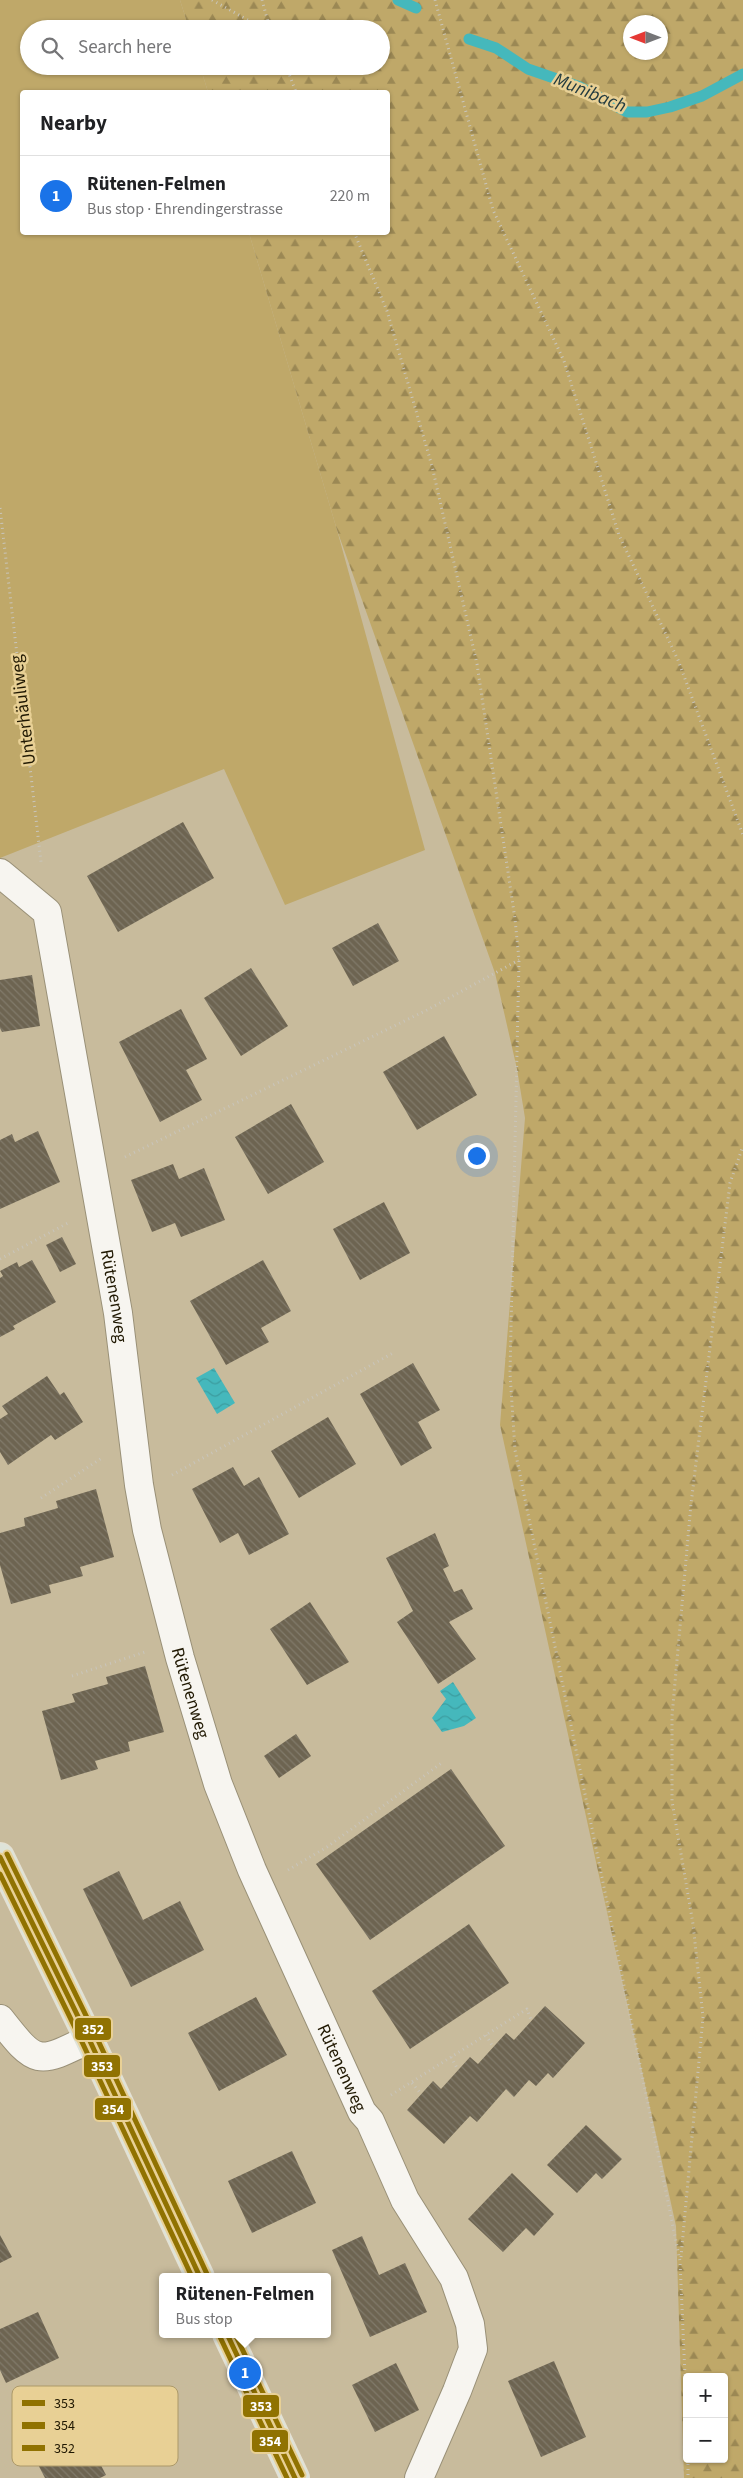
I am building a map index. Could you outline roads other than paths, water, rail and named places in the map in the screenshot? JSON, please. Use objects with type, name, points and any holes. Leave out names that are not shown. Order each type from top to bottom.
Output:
[{"type":"main road","points":[[0,1857],[89,2039],[198,2273]]},
{"type":"main road","points":[[229,2338],[295,2478]]},
{"type":"street","name":"Rütenenweg","points":[[0,873],[47,912],[118,1313],[139,1485],[147,1530],[180,1658],[218,1784],[260,1887],[362,2112],[370,2121],[404,2200],[454,2278],[470,2324],[473,2348],[457,2391],[419,2478]]},
{"type":"street","points":[[0,2019],[20,2046],[32,2056],[41,2058],[51,2057],[89,2039]]},
{"type":"water","points":[[214,1368],[235,1403],[217,1414],[196,1378]]},
{"type":"water","points":[[453,1682],[476,1718],[464,1726],[442,1732],[432,1718],[446,1699],[440,1691]]},
{"type":"waterway","name":"Munibach","points":[[398,0],[416,8]]},
{"type":"waterway","name":"Munibach","points":[[469,39],[496,48],[528,69],[580,87],[627,112],[647,112],[670,107],[702,96],[743,74]]},
{"type":"place","name":"Rütenen-Felmen","points":[[245,2373]]}]
